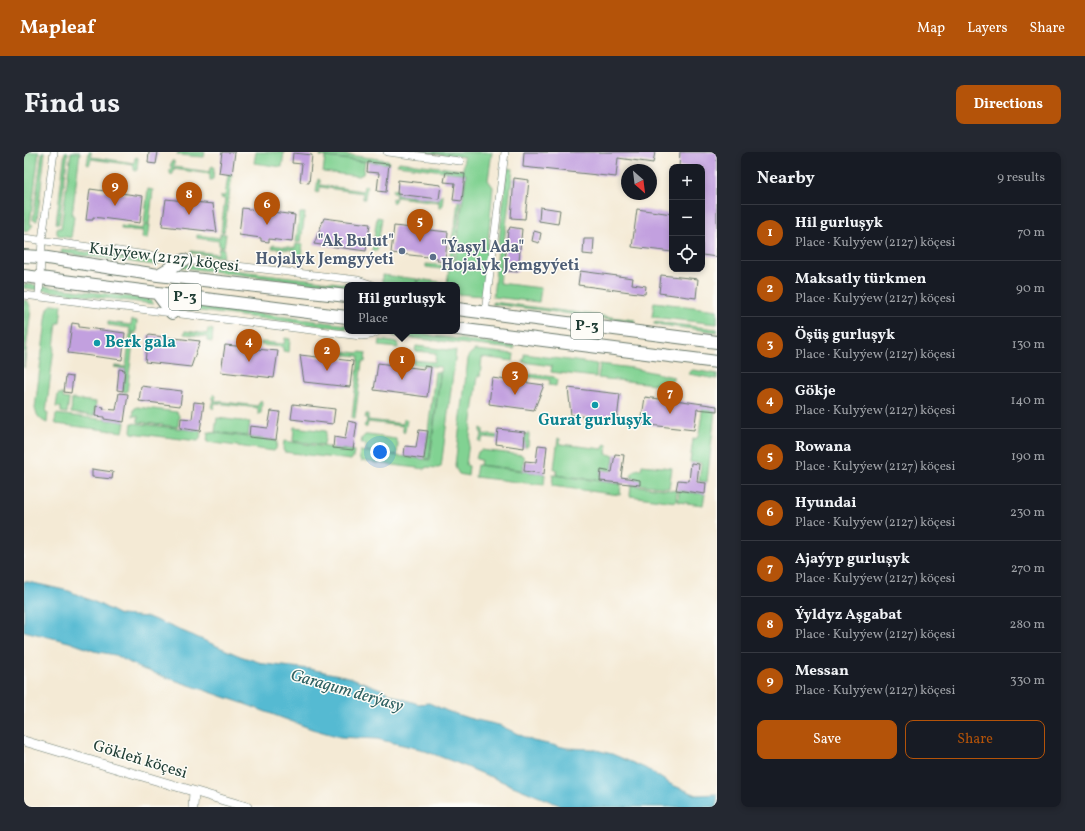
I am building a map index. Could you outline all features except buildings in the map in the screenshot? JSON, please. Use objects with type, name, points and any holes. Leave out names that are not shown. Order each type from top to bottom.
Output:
[{"type":"highway","name":"Kulyýew (2127) köçesi","points":[[24,256],[41,257],[158,275],[344,296]]},
{"type":"highway","points":[[158,275],[184,260]]},
{"type":"highway","name":"P-3","points":[[24,276],[344,316]]},
{"type":"highway","points":[[157,293],[172,312]]},
{"type":"highway","name":"P-3","points":[[460,309],[717,342]]},
{"type":"highway","name":"P-3","points":[[460,330],[717,362]]},
{"type":"highway","points":[[692,339],[717,338]]},
{"type":"highway","points":[[682,357],[717,367]]},
{"type":"street","points":[[39,297],[42,240],[54,152]]},
{"type":"street","points":[[387,152],[460,161]]},
{"type":"street","points":[[485,312],[504,152]]},
{"type":"street","points":[[24,238],[184,260],[358,280],[364,282]]},
{"type":"street","points":[[24,295],[344,334]]},
{"type":"street","points":[[345,334],[361,336],[373,334]]},
{"type":"street","name":"Gökleň köçesi","points":[[24,741],[247,807]]},
{"type":"street","points":[[193,807],[194,792]]},
{"type":"green space","points":[[24,152],[39,152],[30,224],[33,225],[29,230],[24,232]]},
{"type":"green space","points":[[42,152],[45,152],[37,221],[33,220]]},
{"type":"green space","points":[[65,152],[68,152],[59,224],[56,223]]},
{"type":"green space","points":[[71,152],[80,152],[72,215],[74,216],[71,238],[57,234],[57,228],[61,228]]},
{"type":"green space","points":[[89,152],[91,152],[91,157],[134,163],[135,158],[137,157],[137,170],[134,170],[134,165],[91,159],[90,164],[88,165]]},
{"type":"green space","points":[[178,152],[205,152],[204,157],[177,155]]},
{"type":"green space","points":[[256,152],[284,152],[282,167],[254,163]]},
{"type":"green space","points":[[323,152],[388,160],[389,164],[320,156]]},
{"type":"green space","points":[[421,152],[492,152],[488,180],[493,187],[483,296],[460,294],[460,282],[447,282],[449,270],[426,267],[426,264],[449,266],[450,262],[455,262],[466,174],[397,165],[399,162],[463,170],[464,157]]},
{"type":"green space","points":[[325,157],[365,162],[363,174],[359,176],[323,172]]},
{"type":"green space","points":[[172,161],[174,161],[174,167],[210,172],[211,167],[213,166],[213,179],[210,180],[210,174],[173,169],[173,174],[171,175],[170,169],[172,167],[170,166]]},
{"type":"green space","points":[[507,168],[513,169],[499,283],[541,288],[539,302],[493,297]]},
{"type":"green space","points":[[228,175],[232,175],[224,232],[221,232],[225,199],[221,198],[221,196],[225,196]]},
{"type":"green space","points":[[318,179],[320,180],[320,185],[363,191],[365,185],[367,186],[365,199],[363,199],[363,193],[320,187],[319,192],[317,193]]},
{"type":"green space","points":[[395,188],[397,190],[396,195],[439,200],[442,194],[442,207],[439,208],[439,202],[396,197],[395,201],[393,203],[392,198],[395,199],[396,193],[393,192],[393,190]]},
{"type":"green space","points":[[148,189],[153,190],[149,224],[144,223]]},
{"type":"green space","points":[[458,201],[461,201],[453,260],[449,260],[455,227]]},
{"type":"green space","points":[[300,213],[305,213],[301,242],[296,242]]},
{"type":"green space","points":[[377,217],[382,218],[377,251],[372,251]]},
{"type":"green space","points":[[144,225],[150,225],[148,239],[142,238],[143,231],[121,229],[121,226],[143,229]]},
{"type":"green space","points":[[220,234],[226,234],[224,247],[219,247],[219,241],[197,238],[197,235],[220,238]]},
{"type":"green space","points":[[296,244],[303,245],[300,261],[292,260],[293,250],[272,248],[273,245],[295,248]]},
{"type":"green space","points":[[219,248],[224,249],[223,257],[191,253],[191,251],[218,254]]},
{"type":"green space","points":[[62,249],[162,262],[155,265],[61,253]]},
{"type":"green space","points":[[184,264],[344,284],[344,288],[179,267]]},
{"type":"green space","points":[[382,275],[417,279],[416,282],[382,282]]},
{"type":"green space","points":[[418,279],[440,282],[418,282]]},
{"type":"green space","points":[[24,284],[148,299],[154,304],[24,288]]},
{"type":"green space","points":[[24,300],[28,301],[31,309],[24,368]]},
{"type":"green space","points":[[493,302],[635,320],[635,322],[492,304]]},
{"type":"green space","points":[[654,302],[717,310],[717,324],[652,317]]},
{"type":"green space","points":[[176,303],[344,325],[344,329],[184,309],[179,307]]},
{"type":"green space","points":[[53,304],[62,305],[60,323],[57,323],[46,413],[48,413],[47,423],[39,417],[35,408],[47,312],[49,307]]},
{"type":"green space","points":[[132,320],[137,321],[136,333],[130,332],[130,328],[108,325],[108,322],[131,325]]},
{"type":"green space","points":[[654,322],[717,329],[717,332],[654,324]]},
{"type":"green space","points":[[208,329],[213,330],[212,342],[207,341],[207,337],[184,334],[185,331],[207,334]]},
{"type":"green space","points":[[130,334],[134,334],[127,392],[123,392],[126,369],[114,367],[126,367]]},
{"type":"green space","points":[[392,334],[427,334],[515,346],[514,349],[392,336]]},
{"type":"green space","points":[[285,338],[290,339],[289,352],[283,351],[283,347],[261,345],[261,342],[284,344]]},
{"type":"green space","points":[[380,340],[398,343],[398,348],[379,346]]},
{"type":"green space","points":[[416,346],[456,351],[441,467],[426,467],[425,469],[361,461],[359,457],[360,451],[430,460],[441,367],[413,364],[413,360],[435,362],[436,353],[415,351]]},
{"type":"green space","points":[[475,350],[514,354],[513,361],[482,357],[466,465],[469,466],[468,476],[459,474],[455,465],[468,359],[470,354]]},
{"type":"green space","points":[[338,351],[366,353],[365,362],[362,362],[355,418],[352,418],[359,356],[337,354]]},
{"type":"green space","points":[[523,355],[597,364],[596,377],[551,372],[552,366],[523,362],[522,360],[524,360],[525,356]]},
{"type":"green space","points":[[600,364],[632,368],[674,377],[670,383],[664,385],[598,378]]},
{"type":"green space","points":[[693,370],[717,374],[717,379],[689,374],[689,372]]},
{"type":"green space","points":[[435,372],[440,372],[429,459],[425,458]]},
{"type":"green space","points":[[529,374],[554,377],[557,380],[556,386],[549,385],[550,380],[529,377]]},
{"type":"green space","points":[[58,394],[63,394],[63,398],[69,399],[67,413],[61,412],[61,407],[56,407]]},
{"type":"green space","points":[[214,394],[216,396],[215,401],[258,406],[261,400],[261,413],[258,414],[258,408],[215,403],[213,409],[211,407],[213,404],[214,399],[212,398]]},
{"type":"green space","points":[[72,399],[96,402],[94,416],[71,413]]},
{"type":"green space","points":[[703,405],[708,405],[708,410],[715,411],[707,482],[699,481],[701,463],[690,462],[693,439],[697,438],[699,434]]},
{"type":"green space","points":[[137,407],[177,412],[179,416],[178,427],[138,422],[138,416],[133,416],[134,409]]},
{"type":"green space","points":[[56,414],[125,422],[123,432],[56,424]]},
{"type":"green space","points":[[366,414],[368,414],[368,420],[403,424],[405,418],[407,420],[405,431],[404,433],[403,432],[403,426],[368,422],[366,428],[364,426],[367,418],[365,418]]},
{"type":"green space","points":[[217,418],[250,422],[248,436],[215,432]]},
{"type":"green space","points":[[132,423],[201,431],[200,439],[198,441],[132,433]]},
{"type":"green space","points":[[294,427],[326,431],[324,445],[293,441]]},
{"type":"green space","points":[[481,428],[483,429],[483,434],[525,439],[526,434],[528,433],[528,446],[525,447],[525,441],[483,437],[481,442],[479,441],[482,433],[480,432]]},
{"type":"green space","points":[[208,432],[277,441],[276,449],[274,451],[207,442]]},
{"type":"green space","points":[[365,435],[396,439],[398,443],[397,455],[366,451],[366,444],[361,444],[362,438]]},
{"type":"green space","points":[[558,438],[560,439],[560,444],[603,449],[605,444],[607,445],[606,454],[614,455],[612,471],[601,469],[600,480],[556,475],[557,470],[554,469]]},
{"type":"green space","points":[[284,441],[354,451],[353,458],[351,460],[284,452]]},
{"type":"green space","points":[[481,450],[522,455],[524,458],[523,470],[480,465],[481,460],[476,459],[478,452]]},
{"type":"green space","points":[[477,465],[545,474],[544,485],[475,477]]},
{"type":"green space","points":[[642,465],[672,468],[669,488],[636,484],[636,478],[631,477],[631,475],[635,470],[641,469]]},
{"type":"green space","points":[[553,475],[621,484],[620,495],[552,486]]},
{"type":"green space","points":[[631,485],[677,491],[676,502],[630,496]]},
{"type":"green space","points":[[679,491],[705,494],[703,505],[678,502]]},
{"type":"water","name":"Garagum derýasy","points":[[24,581],[69,591],[120,615],[148,617],[240,656],[265,664],[310,669],[349,677],[418,704],[429,703],[468,718],[499,725],[533,741],[567,748],[592,749],[612,754],[645,768],[672,785],[697,795],[717,794],[717,807],[564,807],[420,749],[377,739],[340,737],[312,729],[242,703],[142,669],[115,655],[94,651],[69,642],[24,631]]},
{"type":"place","name":"Messan","points":[[115,206]]},
{"type":"place","name":"Ýyldyz Aşgabat","points":[[189,215]]},
{"type":"place","name":"Hyundai","points":[[267,225]]},
{"type":"place","name":"Rowana","points":[[420,242]]},
{"type":"place","name":"\"Ak Bulut\" Hojalyk Jemgyýeti","points":[[402,251]]},
{"type":"place","name":"\"Ýaşyl Ada\" Hojalyk Jemgyýeti","points":[[433,257]]},
{"type":"place","name":"Berk gala","points":[[97,343]]},
{"type":"place","name":"Gökje","points":[[249,362]]},
{"type":"place","name":"Maksatly türkmen","points":[[327,371]]},
{"type":"place","name":"Hil gurluşyk","points":[[402,380]]},
{"type":"place","name":"Öşüş gurluşyk","points":[[515,395]]},
{"type":"place","name":"Gurat gurluşyk","points":[[595,405]]},
{"type":"place","name":"Ajaýyp gurluşyk","points":[[670,414]]}]
